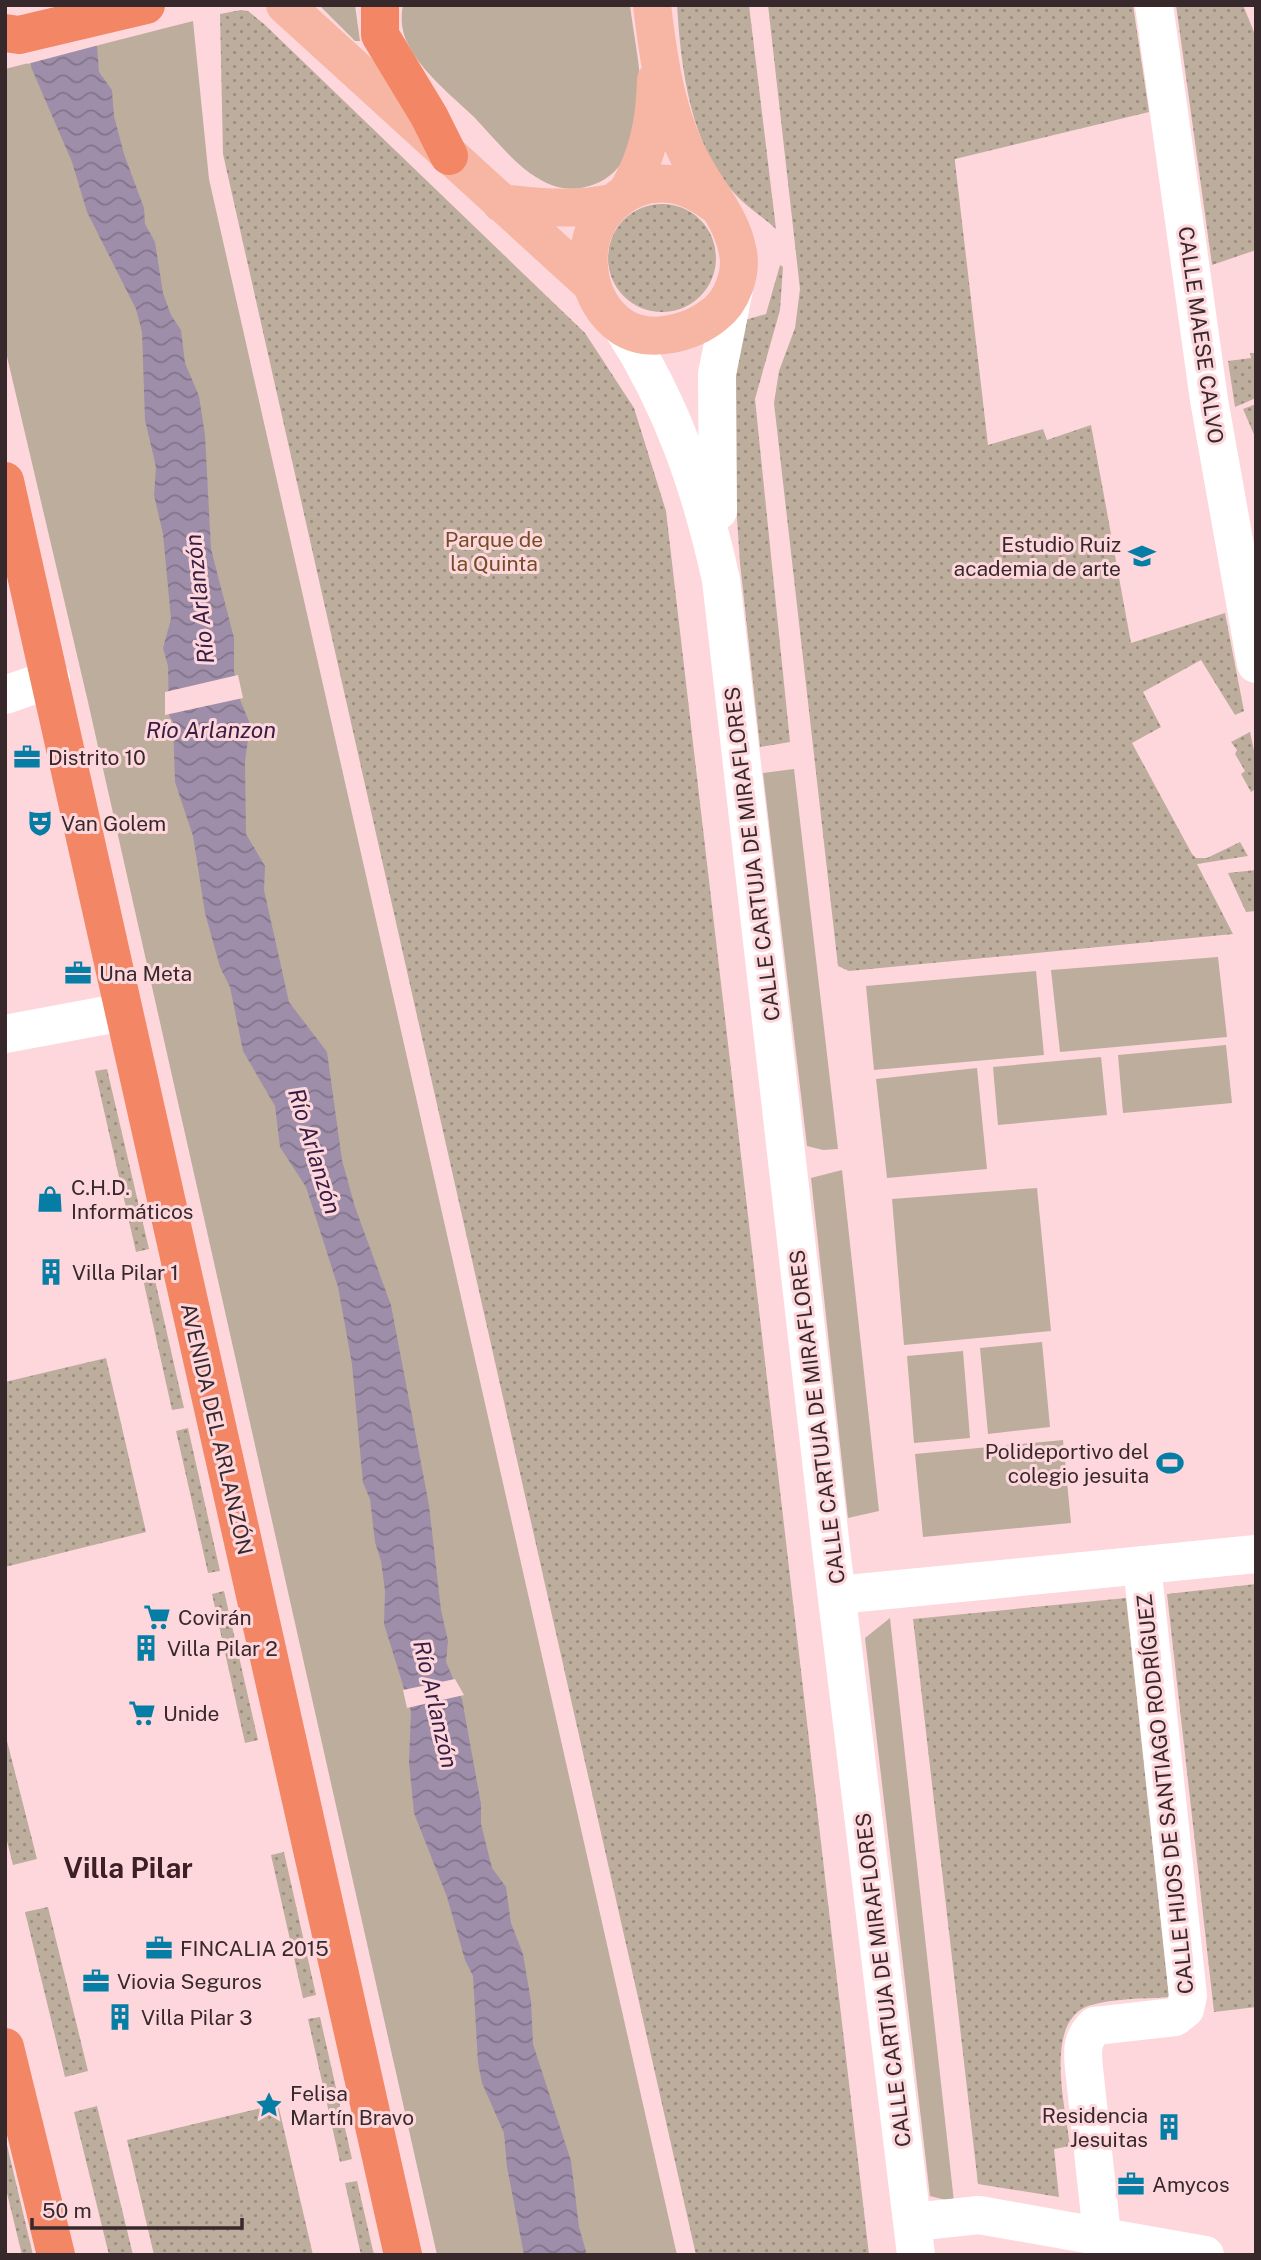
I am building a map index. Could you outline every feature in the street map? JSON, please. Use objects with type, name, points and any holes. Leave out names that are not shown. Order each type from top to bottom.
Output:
[{"type":"highway","points":[[5,18],[44,5]]},
{"type":"highway","points":[[5,33],[19,35],[146,5]]},
{"type":"highway","points":[[380,5],[380,35],[401,75],[429,116],[449,156]]},
{"type":"highway","name":"AVENIDA DEL ARLANZÓN","points":[[5,481],[403,2255]]},
{"type":"highway","points":[[5,2047],[56,2255]]},
{"type":"main road","points":[[285,5],[591,284]]},
{"type":"main road","points":[[653,16],[669,98],[690,158],[735,233],[740,261],[734,289],[720,310],[701,326],[677,335],[652,335],[622,327],[600,301],[591,284],[587,256],[593,229],[642,167],[652,124],[653,16]]},
{"type":"main road","points":[[501,203],[590,208],[651,184],[676,184],[700,192],[720,208]]},
{"type":"street","name":"CALLE MAESE CALVO","points":[[1154,5],[1209,400],[1256,664]]},
{"type":"street","name":"CALLE CARTUJA DE MIRAFLORES","points":[[734,289],[717,374],[715,404],[721,580],[837,1595],[914,2238]]},
{"type":"street","name":"CALLE CARTUJA DE MIRAFLORES","points":[[622,327],[667,404],[689,459],[706,512],[721,580]]},
{"type":"street","points":[[5,695],[51,679]]},
{"type":"street","points":[[5,1034],[123,1012]]},
{"type":"street","points":[[837,1595],[1256,1555]]},
{"type":"street","name":"CALLE HIJOS DE SANTIAGO RODRÍGUEZ","points":[[1102,2235],[1083,2057],[1086,2035],[1095,2026],[1175,2017],[1185,2009],[1188,1996],[1142,1565]]},
{"type":"street","points":[[914,2238],[979,2215],[1191,2253]]},
{"type":"green space","points":[[319,5],[355,5],[360,41],[355,41]]},
{"type":"green space","points":[[403,5],[630,5],[641,99],[638,127],[623,162],[603,180],[576,189],[542,181],[527,171],[422,66],[405,36]]},
{"type":"green space","points":[[677,5],[749,5],[776,229],[735,194],[708,153],[698,130],[685,80]]},
{"type":"green space","points":[[768,5],[1133,5],[1149,112],[955,159],[955,162],[988,445],[1043,429],[1047,440],[1091,425],[1131,643],[1225,613],[1244,711],[1235,715],[1201,660],[1143,692],[1161,727],[1132,743],[1196,858],[1207,858],[1240,842],[1248,856],[1197,864],[1233,934],[849,971],[838,966],[774,403],[779,371],[795,328],[800,289]]},
{"type":"green space","points":[[1176,5],[1243,5],[1256,37],[1256,250],[1212,265]]},
{"type":"green space","name":"Parque de la Quinta","points":[[248,11],[264,24],[585,333],[634,408],[666,511],[869,2255],[696,2255],[223,154],[220,14]]},
{"type":"green space","points":[[193,21],[209,179],[677,2255],[437,2255],[88,702],[5,348],[5,69]]},
{"type":"green space","points":[[662,204],[683,208],[700,220],[712,237],[716,258],[712,279],[700,296],[683,308],[662,312],[641,308],[624,296],[612,279],[608,258],[612,237],[624,220],[641,208]]},
{"type":"green space","points":[[780,265],[783,267],[780,310],[755,399],[790,742],[760,747],[740,563],[729,399],[745,320],[766,314]]},
{"type":"green space","points":[[1250,353],[1256,353],[1256,398],[1235,407],[1228,361],[1251,358]]},
{"type":"green space","points":[[1256,404],[1256,439],[1243,409]]},
{"type":"green space","points":[[1250,732],[1256,760],[1256,793],[1254,790],[1251,792],[1241,774],[1245,771],[1231,742]]},
{"type":"green space","points":[[794,769],[838,1149],[823,1150],[807,1146],[763,773]]},
{"type":"green space","points":[[1256,870],[1256,911],[1246,912],[1228,873]]},
{"type":"green space","points":[[1218,957],[1227,1037],[1060,1052],[1051,970]]},
{"type":"green space","points":[[1036,971],[1044,1055],[874,1070],[866,986]]},
{"type":"green space","points":[[1226,1045],[1232,1103],[1123,1113],[1118,1055]]},
{"type":"green space","points":[[1101,1057],[1107,1115],[998,1125],[993,1067]]},
{"type":"green space","points":[[977,1068],[987,1169],[887,1178],[876,1079]]},
{"type":"green space","points":[[107,1069],[149,1249],[136,1252],[95,1071]]},
{"type":"green space","points":[[842,1170],[879,1511],[848,1518],[811,1178]]},
{"type":"green space","points":[[1037,1188],[1051,1331],[904,1345],[892,1199]]},
{"type":"green space","points":[[152,1267],[184,1408],[172,1410],[141,1270]]},
{"type":"green space","points":[[1042,1342],[1050,1427],[988,1434],[980,1348]]},
{"type":"green space","points":[[963,1351],[970,1438],[914,1443],[907,1356]]},
{"type":"green space","points":[[106,1358],[146,1532],[5,1567],[5,1382]]},
{"type":"green space","points":[[188,1428],[220,1571],[208,1573],[176,1431]]},
{"type":"green space","points":[[1063,1440],[1071,1523],[923,1537],[915,1454]]},
{"type":"green space","points":[[1256,1584],[1256,2007],[1214,2012],[1167,1594]]},
{"type":"green space","points":[[224,1591],[258,1740],[245,1743],[212,1594]]},
{"type":"green space","points":[[1126,1598],[1169,1997],[1097,2003],[1074,2015],[1061,2048],[1062,2090],[1070,2146],[1054,2149],[1059,2197],[978,2184],[913,1619]]},
{"type":"green space","points":[[890,1618],[954,2202],[930,2196],[865,1638]]},
{"type":"green space","points":[[5,1733],[37,1859],[13,1865],[5,1833]]},
{"type":"green space","points":[[284,1852],[316,1995],[303,1998],[271,1855]]},
{"type":"green space","points":[[48,1907],[88,2071],[65,2077],[25,1912]]},
{"type":"green space","points":[[320,2017],[352,2159],[340,2162],[308,2019]]},
{"type":"green space","points":[[278,2104],[313,2255],[154,2255],[127,2140]]},
{"type":"green space","points":[[97,2106],[133,2255],[109,2255],[74,2112]]},
{"type":"green space","points":[[7,2145],[33,2255],[22,2255],[5,2185]]},
{"type":"green space","points":[[357,2181],[374,2255],[361,2255],[345,2183]]},
{"type":"water","name":"Río Arlanzon","points":[[30,5],[94,5],[99,72],[112,90],[114,116],[124,154],[144,208],[145,224],[155,242],[163,293],[171,315],[181,330],[185,363],[199,396],[205,435],[211,549],[234,638],[234,671],[239,697],[250,724],[245,762],[246,834],[265,866],[264,890],[289,1002],[327,1052],[342,1160],[355,1207],[391,1305],[429,1505],[441,1610],[448,1641],[446,1662],[462,1699],[481,1804],[481,1824],[492,1868],[506,1887],[511,1923],[523,1954],[531,2001],[533,2044],[571,2161],[579,2227],[587,2255],[524,2255],[507,2167],[504,2133],[482,2083],[478,2063],[473,1976],[465,1960],[447,1897],[414,1813],[409,1762],[411,1711],[384,1624],[385,1591],[381,1561],[375,1542],[370,1499],[363,1483],[352,1364],[338,1287],[306,1187],[280,1147],[275,1106],[243,1051],[230,987],[220,967],[205,913],[193,836],[175,782],[168,666],[163,648],[171,619],[163,534],[154,495],[156,467],[145,420],[142,332],[136,309],[87,212],[72,162],[31,67]]},
{"type":"pier","points":[[27,5],[98,5],[99,45],[27,64]]},
{"type":"pier","points":[[238,675],[243,698],[165,715],[165,692]]},
{"type":"pier","points":[[455,1679],[464,1695],[407,1708],[403,1690]]},
{"type":"place","name":"Estudio Ruiz academia de arte","points":[[1142,556]]},
{"type":"place","name":"Distrito 10","points":[[27,757]]},
{"type":"place","name":"Van Golem","points":[[40,823]]},
{"type":"place","name":"Una Meta","points":[[78,973]]},
{"type":"place","name":"C.H.D. Informáticos","points":[[50,1199]]},
{"type":"place","name":"Villa Pilar 1","points":[[51,1272]]},
{"type":"place","name":"Polideportivo del colegio jesuita","points":[[1170,1463]]},
{"type":"place","name":"Covirán","points":[[157,1617]]},
{"type":"place","name":"Villa Pilar 2","points":[[146,1648]]},
{"type":"place","name":"Unide","points":[[142,1713]]},
{"type":"place","name":"FINCALIA 2015","points":[[159,1948]]},
{"type":"place","name":"Viovia Seguros","points":[[96,1981]]},
{"type":"place","name":"Villa Pilar 3","points":[[120,2017]]},
{"type":"place","name":"Felisa Martín Bravo","points":[[269,2105]]},
{"type":"place","name":"Residencia Jesuitas","points":[[1169,2127]]},
{"type":"place","name":"Amycos","points":[[1131,2184]]},
{"type":"district","name":"Villa Pilar","points":[[128,1867]]},
{"type":"water label","name":"Río Arlanzón","points":[[199,599]]},
{"type":"water label","name":"Río Arlanzón","points":[[315,1151]]},
{"type":"water label","name":"Río Arlanzón","points":[[436,1704]]}]
